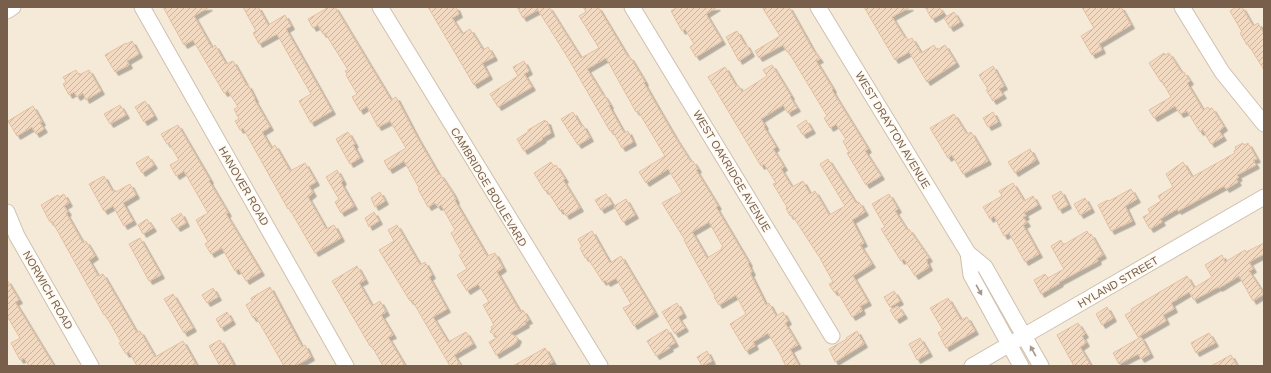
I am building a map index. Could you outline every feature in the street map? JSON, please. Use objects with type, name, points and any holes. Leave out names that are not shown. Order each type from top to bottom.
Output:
[{"type":"street","points":[[7,11],[13,7]]},
{"type":"street","name":"HANOVER ROAD","points":[[142,7],[346,366]]},
{"type":"street","name":"CAMBRIDGE BOULEVARD","points":[[380,7],[600,366]]},
{"type":"street","name":"WEST OAKRIDGE AVENUE","points":[[632,7],[832,336]]},
{"type":"street","name":"WEST DRAYTON AVENUE","points":[[818,7],[968,253],[985,267],[1042,366]]},
{"type":"street","points":[[1182,7],[1222,72],[1264,124]]},
{"type":"street","name":"HYLAND STREET","points":[[972,366],[1264,197]]},
{"type":"street","name":"NORWICH ROAD","points":[[7,212],[17,236],[91,366]]},
{"type":"street","name":"WEST DRAYTON AVENUE","points":[[968,253],[971,275],[1021,366]]},
{"type":"shaded area","points":[[7,7],[1264,7],[1264,366],[7,366]]},
{"type":"building","points":[[163,7],[209,7],[194,16],[212,48],[215,45],[226,64],[233,61],[247,86],[248,85],[270,127],[262,132],[271,148],[275,145],[290,171],[305,163],[316,182],[309,186],[313,193],[308,197],[326,229],[334,225],[341,238],[315,253],[289,208],[288,209],[243,128],[240,130],[235,121],[239,119],[234,109],[238,107],[228,91],[224,93],[193,40],[184,45]]},
{"type":"building","points":[[243,7],[258,7],[268,25],[285,15],[291,26],[286,29],[332,111],[311,123],[299,101],[311,94],[277,34],[259,44],[253,33],[256,31]]},
{"type":"building","points":[[329,7],[335,7],[391,100],[396,97],[417,137],[439,175],[440,174],[452,192],[456,200],[455,201],[487,256],[495,253],[503,268],[497,272],[520,312],[523,310],[529,320],[525,322],[526,324],[510,333],[518,338],[516,343],[496,355],[489,342],[498,337],[490,332],[492,329],[491,327],[494,325],[483,305],[489,302],[478,284],[467,291],[457,275],[467,269],[459,255],[462,253],[451,233],[455,230],[441,205],[438,207],[435,203],[428,207],[404,161],[389,170],[384,161],[406,148],[390,121],[378,127],[367,106],[360,111],[352,97],[357,94],[346,75],[347,74],[345,71],[348,70],[325,33],[323,34],[318,25],[313,28],[308,19]]},
{"type":"building","points":[[428,7],[456,7],[459,14],[452,18],[462,34],[470,29],[483,50],[488,47],[494,57],[482,63],[489,76],[474,85]]},
{"type":"building","points":[[517,7],[549,7],[581,58],[599,48],[579,16],[586,12],[583,7],[598,7],[645,82],[644,83],[675,137],[691,162],[693,161],[698,169],[696,170],[718,206],[716,207],[749,263],[748,264],[752,272],[750,273],[766,305],[769,303],[776,316],[783,312],[788,321],[785,323],[798,345],[790,349],[799,366],[786,366],[768,333],[753,342],[755,346],[746,351],[730,324],[746,314],[736,295],[719,305],[685,240],[662,203],[682,192],[668,169],[646,183],[639,172],[665,156],[638,111],[636,112],[606,58],[587,69],[610,105],[609,106],[624,133],[628,131],[633,142],[622,148],[612,130],[610,131],[568,58],[538,10],[523,18]],"holes":[[[709,222],[723,247],[707,258],[692,232]]]},
{"type":"building","points":[[678,7],[717,7],[706,14],[722,41],[696,57],[690,47],[694,44],[685,29],[682,31],[671,11]]},
{"type":"building","points":[[762,7],[789,7],[813,50],[820,59],[816,61],[868,149],[865,151],[881,176],[866,185],[847,153],[849,152],[843,141],[846,139],[836,124],[830,128],[824,118],[827,116],[783,45],[759,58],[755,51],[780,36]]},
{"type":"building","points":[[864,7],[910,7],[892,17],[905,38],[906,37],[908,40],[912,38],[921,53],[934,45],[937,50],[945,45],[956,63],[927,82],[909,52],[895,60]]},
{"type":"building","points":[[925,7],[939,7],[943,13],[932,19]]},
{"type":"building","points":[[1082,7],[1121,7],[1131,25],[1099,44],[1102,50],[1092,55],[1081,36],[1094,28]]},
{"type":"building","points":[[1236,7],[1242,7],[1253,26],[1258,23],[1264,34],[1264,70],[1240,33],[1242,32],[1230,11]]},
{"type":"building","points":[[954,12],[960,22],[950,28],[944,18]]},
{"type":"building","points":[[737,31],[751,53],[739,61],[726,37]]},
{"type":"building","points":[[132,41],[139,54],[127,61],[129,65],[115,72],[105,55]]},
{"type":"building","points":[[1164,53],[1165,55],[1169,53],[1182,73],[1184,72],[1190,81],[1187,83],[1203,110],[1208,107],[1209,109],[1212,108],[1224,127],[1219,131],[1223,137],[1211,144],[1203,130],[1200,132],[1187,111],[1180,114],[1175,106],[1154,118],[1149,110],[1171,97],[1149,63]]},
{"type":"building","points":[[524,61],[529,71],[524,74],[532,87],[498,107],[490,94],[518,76],[513,67]]},
{"type":"building","points":[[772,65],[797,108],[788,113],[783,105],[761,119],[776,147],[773,149],[784,167],[781,169],[792,187],[803,181],[810,194],[815,191],[829,215],[845,206],[820,164],[828,159],[856,203],[859,202],[865,212],[852,220],[864,243],[860,245],[872,264],[853,276],[868,302],[860,306],[862,311],[852,317],[837,291],[834,292],[829,284],[833,282],[820,258],[792,215],[790,216],[786,208],[787,207],[773,184],[776,183],[764,164],[761,166],[708,77],[725,67],[736,86],[738,85],[742,92],[767,76],[763,70]]},
{"type":"building","points":[[993,66],[1004,86],[999,89],[1003,95],[993,101],[986,90],[988,89],[979,75]]},
{"type":"building","points":[[76,70],[79,75],[89,70],[101,91],[86,100],[83,93],[77,97],[74,92],[69,95],[63,84],[66,82],[63,77]]},
{"type":"building","points":[[145,101],[154,116],[144,122],[135,107]]},
{"type":"building","points":[[120,105],[126,115],[110,124],[104,114]]},
{"type":"building","points":[[33,106],[42,122],[40,123],[44,129],[36,134],[32,127],[17,136],[8,121]]},
{"type":"building","points":[[573,112],[581,126],[583,125],[590,138],[578,145],[561,119]]},
{"type":"building","points":[[993,112],[998,122],[988,127],[983,118]]},
{"type":"building","points":[[954,114],[966,133],[971,132],[988,161],[963,174],[952,155],[948,158],[930,128]]},
{"type":"building","points":[[545,120],[546,122],[547,121],[551,133],[524,151],[517,139],[528,132],[528,130]]},
{"type":"building","points":[[806,120],[812,130],[803,135],[797,126]]},
{"type":"building","points":[[178,125],[228,213],[226,214],[261,272],[246,281],[239,269],[235,271],[222,248],[211,254],[205,244],[208,242],[196,220],[208,213],[184,171],[176,176],[170,165],[179,160],[169,143],[167,144],[161,134]]},
{"type":"building","points":[[348,132],[355,144],[353,145],[360,158],[350,164],[336,139]]},
{"type":"building","points":[[1243,143],[1244,145],[1248,143],[1257,159],[1253,160],[1256,165],[1237,175],[1239,177],[1236,179],[1238,182],[1226,189],[1224,186],[1178,211],[1177,209],[1160,219],[1162,222],[1150,229],[1143,217],[1150,213],[1148,209],[1161,201],[1158,196],[1173,187],[1166,174],[1183,162],[1192,177],[1235,153],[1235,147]]},
{"type":"building","points":[[1030,149],[1036,160],[1015,173],[1008,162]]},
{"type":"building","points":[[148,156],[154,165],[142,173],[136,163]]},
{"type":"building","points":[[551,162],[554,167],[556,165],[565,179],[563,180],[580,208],[566,216],[562,209],[560,211],[547,190],[545,191],[534,173]]},
{"type":"building","points":[[337,170],[343,181],[341,183],[354,206],[341,213],[335,202],[339,199],[326,177]]},
{"type":"building","points":[[104,176],[112,191],[115,190],[116,192],[130,184],[136,195],[123,203],[133,221],[124,226],[113,206],[104,211],[89,184]]},
{"type":"building","points":[[1013,183],[1024,201],[1033,196],[1038,205],[1024,213],[1026,216],[1023,217],[1027,223],[1023,225],[1039,254],[1025,262],[1009,233],[1004,236],[994,216],[990,219],[983,207],[1002,196],[999,191]]},
{"type":"building","points":[[1131,189],[1137,199],[1125,206],[1132,221],[1111,231],[1098,205]]},
{"type":"building","points":[[1061,191],[1068,205],[1059,210],[1052,196]]},
{"type":"building","points":[[380,192],[385,201],[375,207],[371,198]]},
{"type":"building","points":[[64,194],[69,203],[64,206],[68,212],[66,213],[83,243],[86,241],[95,256],[89,260],[98,276],[103,274],[137,333],[140,331],[155,357],[183,341],[197,366],[137,366],[129,352],[126,354],[119,343],[121,342],[105,314],[104,315],[52,221],[50,222],[41,205],[58,195],[59,197]]},
{"type":"building","points":[[606,194],[612,204],[601,210],[595,200]]},
{"type":"building","points":[[889,194],[898,209],[895,211],[907,230],[909,229],[929,258],[926,260],[929,267],[915,276],[904,259],[901,261],[881,229],[885,227],[872,204]]},
{"type":"building","points":[[1085,198],[1091,209],[1080,215],[1074,204]]},
{"type":"building","points":[[626,199],[635,215],[623,222],[614,206]]},
{"type":"building","points":[[374,212],[379,221],[369,227],[365,218]]},
{"type":"building","points":[[181,213],[186,223],[177,228],[171,219]]},
{"type":"building","points":[[147,219],[153,228],[143,234],[138,225]]},
{"type":"building","points":[[397,225],[420,265],[425,262],[432,275],[429,277],[447,309],[433,317],[448,342],[466,332],[473,344],[454,355],[461,366],[450,366],[412,300],[410,301],[379,250],[394,241],[388,230]]},
{"type":"building","points":[[592,231],[610,263],[621,256],[655,313],[634,326],[623,308],[631,304],[616,278],[607,283],[605,280],[603,282],[587,257],[585,258],[580,248],[582,247],[578,239]]},
{"type":"building","points":[[1087,231],[1089,235],[1091,234],[1103,255],[1097,258],[1098,261],[1059,282],[1060,283],[1041,294],[1034,280],[1045,274],[1048,278],[1064,269],[1051,246],[1061,240],[1063,245]]},
{"type":"building","points":[[140,238],[161,275],[149,281],[129,244]]},
{"type":"building","points":[[1264,243],[1264,254],[1249,262],[1253,269],[1249,271],[1264,294],[1253,301],[1239,276],[1194,300],[1189,292],[1171,303],[1174,309],[1163,315],[1166,321],[1138,337],[1125,315],[1132,311],[1131,309],[1187,276],[1194,288],[1212,277],[1205,265],[1222,255],[1225,262],[1245,250],[1246,252]]},
{"type":"building","points":[[357,266],[365,280],[359,283],[372,306],[380,301],[386,312],[381,315],[393,335],[388,337],[405,366],[383,366],[332,281]]},
{"type":"building","points":[[7,280],[19,300],[15,302],[54,366],[29,366],[24,358],[20,360],[11,343],[20,338],[7,316]]},
{"type":"building","points":[[270,287],[302,347],[305,345],[311,357],[295,366],[284,366],[256,317],[253,318],[246,305],[252,301],[251,298]]},
{"type":"building","points":[[213,288],[218,297],[207,303],[202,295]]},
{"type":"building","points":[[894,291],[900,301],[890,307],[884,297]]},
{"type":"building","points":[[173,294],[193,328],[184,333],[164,299]]},
{"type":"building","points":[[948,298],[961,320],[967,317],[975,331],[946,348],[938,333],[943,330],[930,308]]},
{"type":"building","points":[[677,303],[683,314],[678,317],[685,328],[675,334],[662,312]]},
{"type":"building","points":[[898,306],[904,315],[896,320],[890,310]]},
{"type":"building","points":[[1107,307],[1113,318],[1102,325],[1096,314]]},
{"type":"building","points":[[227,312],[232,321],[221,328],[216,319]]},
{"type":"building","points":[[1078,323],[1085,334],[1082,336],[1086,343],[1080,347],[1091,366],[1074,366],[1057,335]]},
{"type":"building","points":[[667,329],[675,343],[669,346],[670,348],[656,356],[647,341]]},
{"type":"building","points":[[857,331],[864,344],[835,362],[829,349],[847,339],[846,338]]},
{"type":"building","points":[[1209,333],[1215,343],[1196,353],[1191,343]]},
{"type":"building","points":[[1141,337],[1150,354],[1141,359],[1138,354],[1119,364],[1113,353]]},
{"type":"building","points":[[920,338],[929,353],[917,360],[909,344]]},
{"type":"building","points":[[220,340],[234,366],[220,366],[209,346]]},
{"type":"building","points":[[545,348],[553,362],[545,366],[513,366]]},
{"type":"building","points":[[707,351],[712,361],[702,366],[697,357]]},
{"type":"building","points":[[1231,355],[1237,366],[1211,366]]}]
